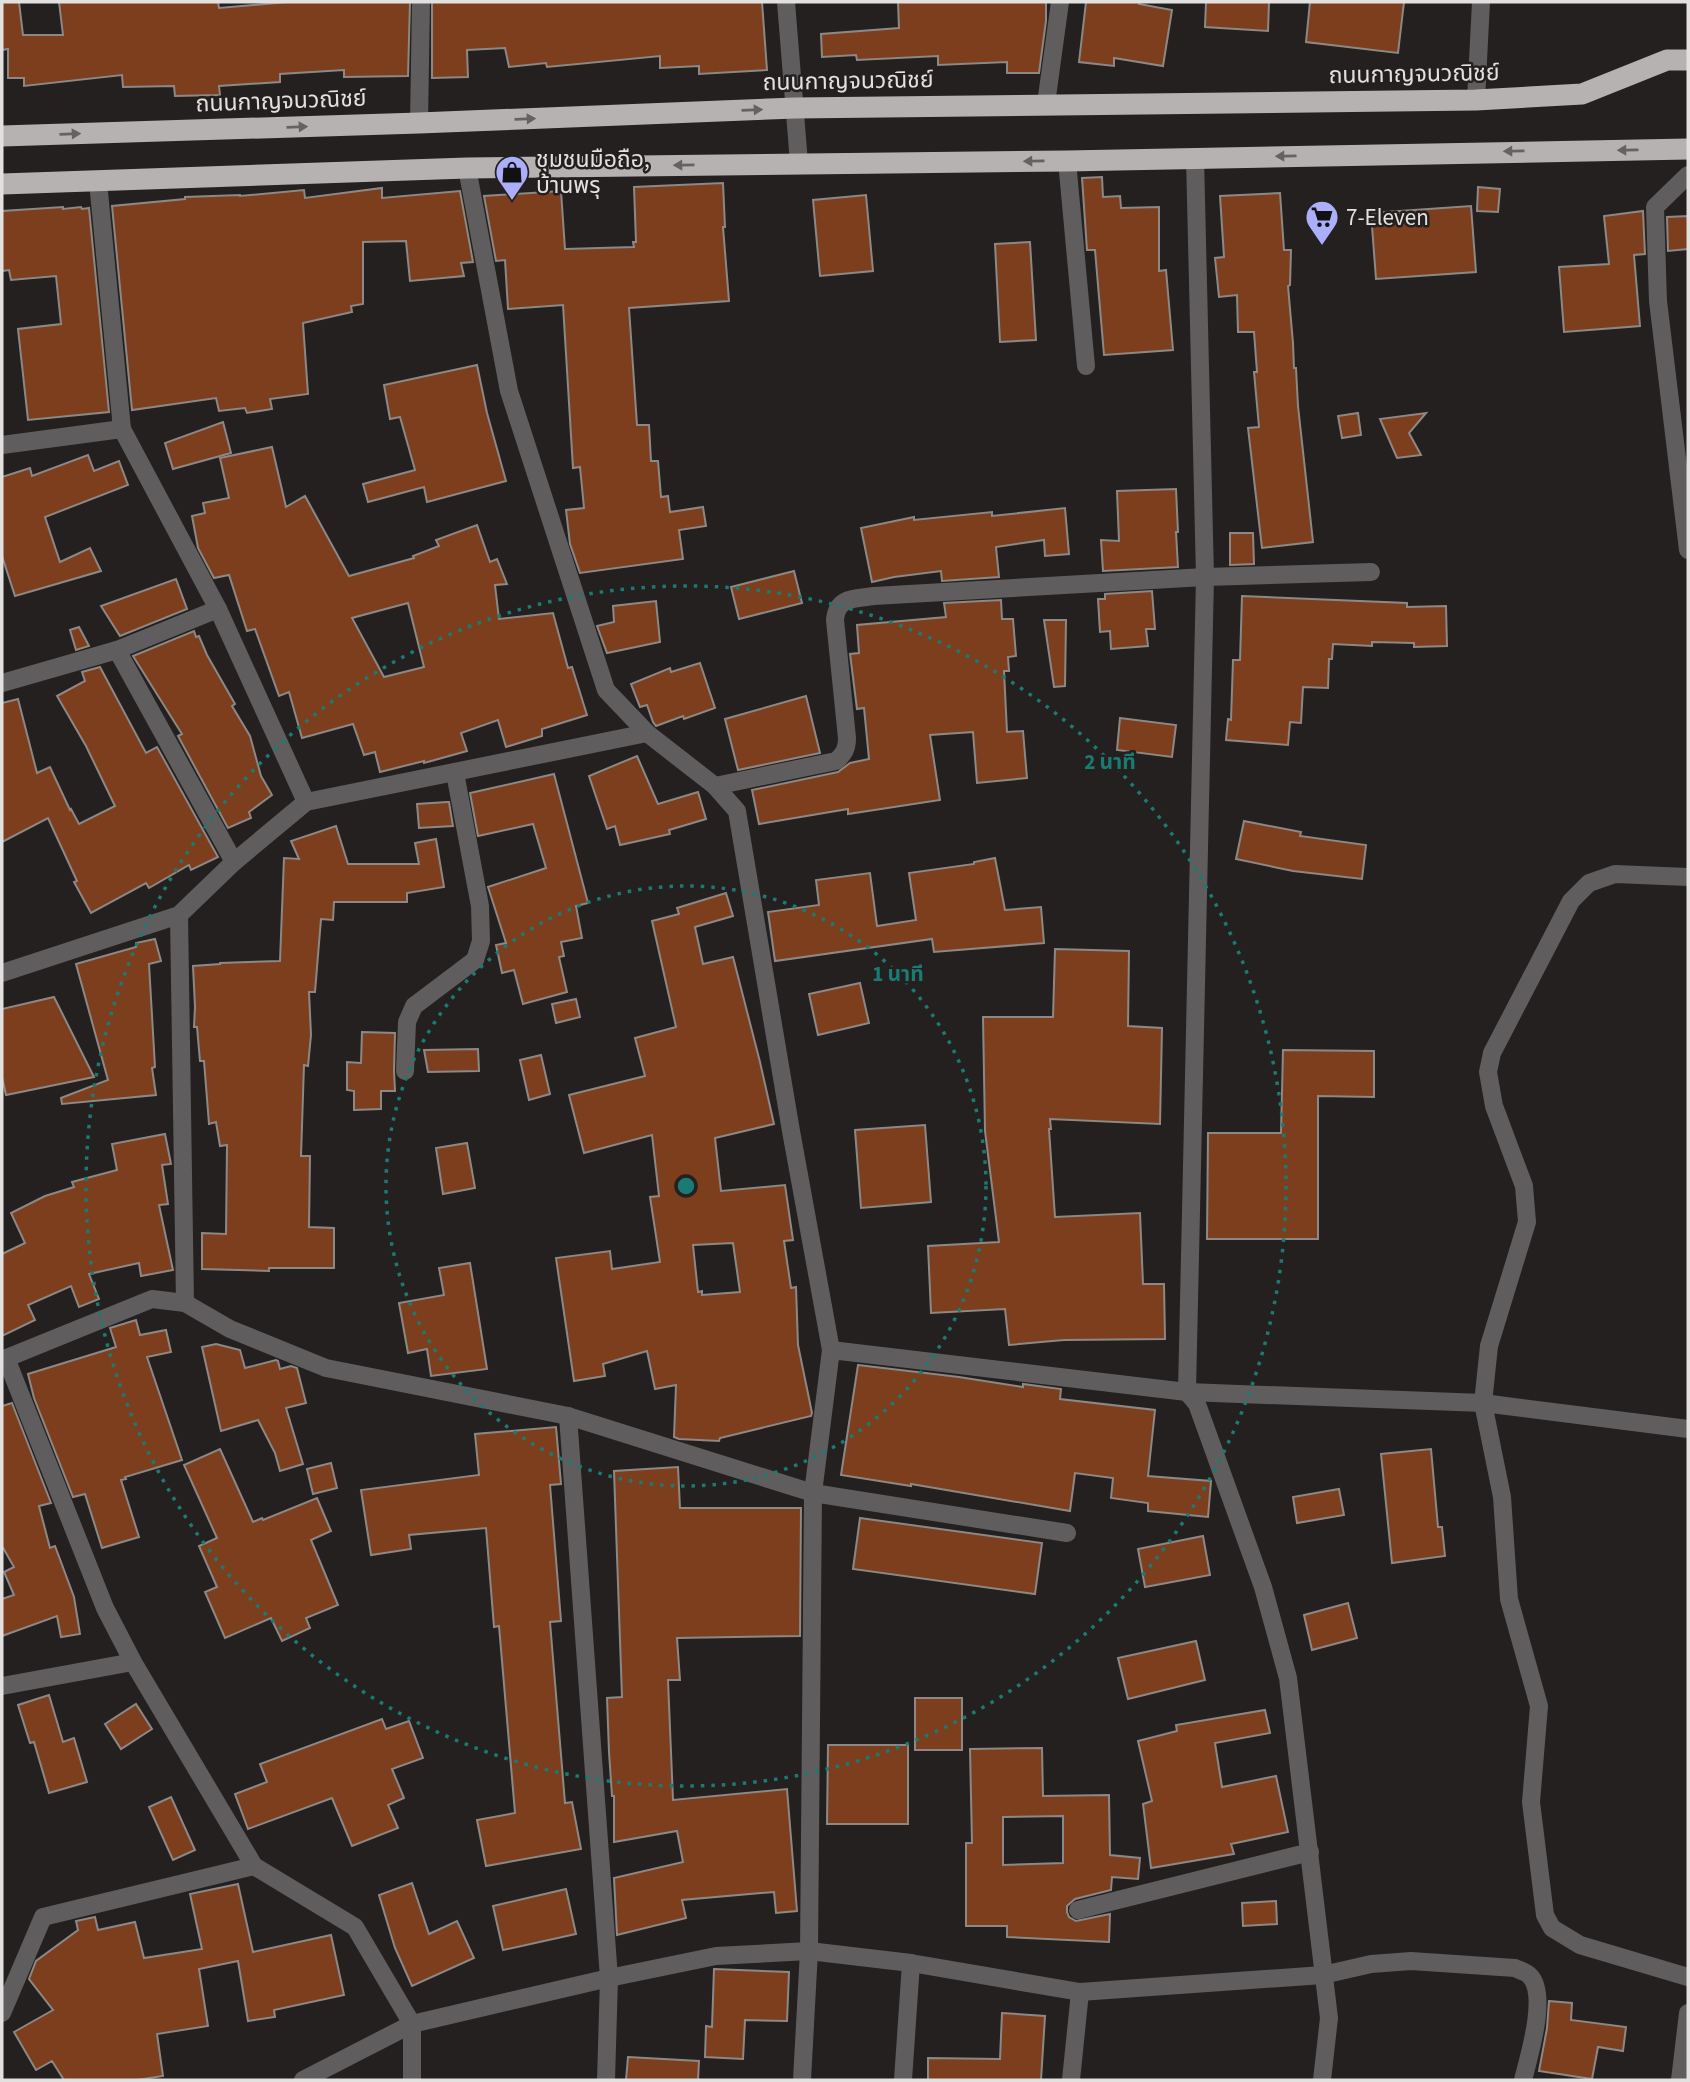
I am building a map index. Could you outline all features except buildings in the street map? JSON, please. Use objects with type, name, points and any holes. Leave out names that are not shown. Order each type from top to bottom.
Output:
[{"type":"highway","name":"ถนนกาญจนวณิชย์","points":[[2,136],[795,108],[1476,100],[1582,93],[1678,60]]},
{"type":"highway","points":[[2,184],[467,169],[1681,149]]},
{"type":"street","points":[[419,123],[421,2]]},
{"type":"street","points":[[786,2],[799,163]]},
{"type":"street","points":[[1046,104],[1060,2]]},
{"type":"street","points":[[1476,100],[1482,2]]},
{"type":"street","points":[[1195,157],[1205,577],[1187,1392],[1197,1404],[1263,1587],[1289,1678],[1329,2018],[1322,2080]]},
{"type":"street","points":[[1067,160],[1086,366]]},
{"type":"street","points":[[467,169],[509,391],[606,690],[647,733],[715,786],[737,811],[831,1350],[813,1493],[809,1951],[802,2080]]},
{"type":"street","points":[[1688,175],[1655,207],[1658,301],[1688,551]]},
{"type":"street","points":[[99,182],[121,429],[218,609],[306,802]]},
{"type":"street","points":[[2,445],[121,429]]},
{"type":"street","points":[[715,786],[836,761],[846,750],[835,620],[837,608],[844,601],[874,596],[1205,577],[1371,572]]},
{"type":"street","points":[[2,683],[117,650],[218,609]]},
{"type":"street","points":[[117,650],[234,862]]},
{"type":"street","points":[[2,973],[179,915],[234,862],[306,802],[647,733]]},
{"type":"street","points":[[405,1070],[407,1022],[414,1006],[475,960],[481,941],[480,906],[455,773]]},
{"type":"street","points":[[1688,877],[1615,874],[1590,883],[1571,901],[1492,1053],[1488,1072],[1494,1106],[1524,1186],[1527,1222],[1489,1346],[1483,1403],[1502,1497],[1508,1599],[1539,1706],[1531,1802],[1545,1915],[1552,1928],[1580,1945],[1688,1977]]},
{"type":"street","points":[[179,915],[185,1303]]},
{"type":"street","points":[[412,2080],[412,2024],[355,1927],[254,1866],[133,1662],[105,1608],[4,1359],[152,1300],[185,1303],[230,1329],[326,1368],[568,1416],[813,1493],[1067,1533]]},
{"type":"street","points":[[831,1350],[1187,1392],[1483,1403],[1688,1429]]},
{"type":"street","points":[[568,1416],[609,1978],[606,2080]]},
{"type":"street","points":[[2,1686],[133,1662]]},
{"type":"street","points":[[1077,1910],[1310,1852]]},
{"type":"street","points":[[2,2013],[43,1917],[254,1866]]},
{"type":"street","points":[[303,2080],[412,2024],[716,1956],[809,1951],[911,1962],[1080,1992],[1323,1975],[1371,1964],[1411,1961],[1515,1968],[1530,1976],[1537,1993],[1537,2021],[1523,2080]]},
{"type":"street","points":[[903,2080],[911,1962]]},
{"type":"street","points":[[1071,2080],[1080,1992]]},
{"type":"street","points":[[1680,2080],[1688,2013]]},
{"type":"place","name":"ชุมชนมือถือ, บ้านพรุ","points":[[512,202]]},
{"type":"place","name":"7-Eleven","points":[[1322,247]]}]
